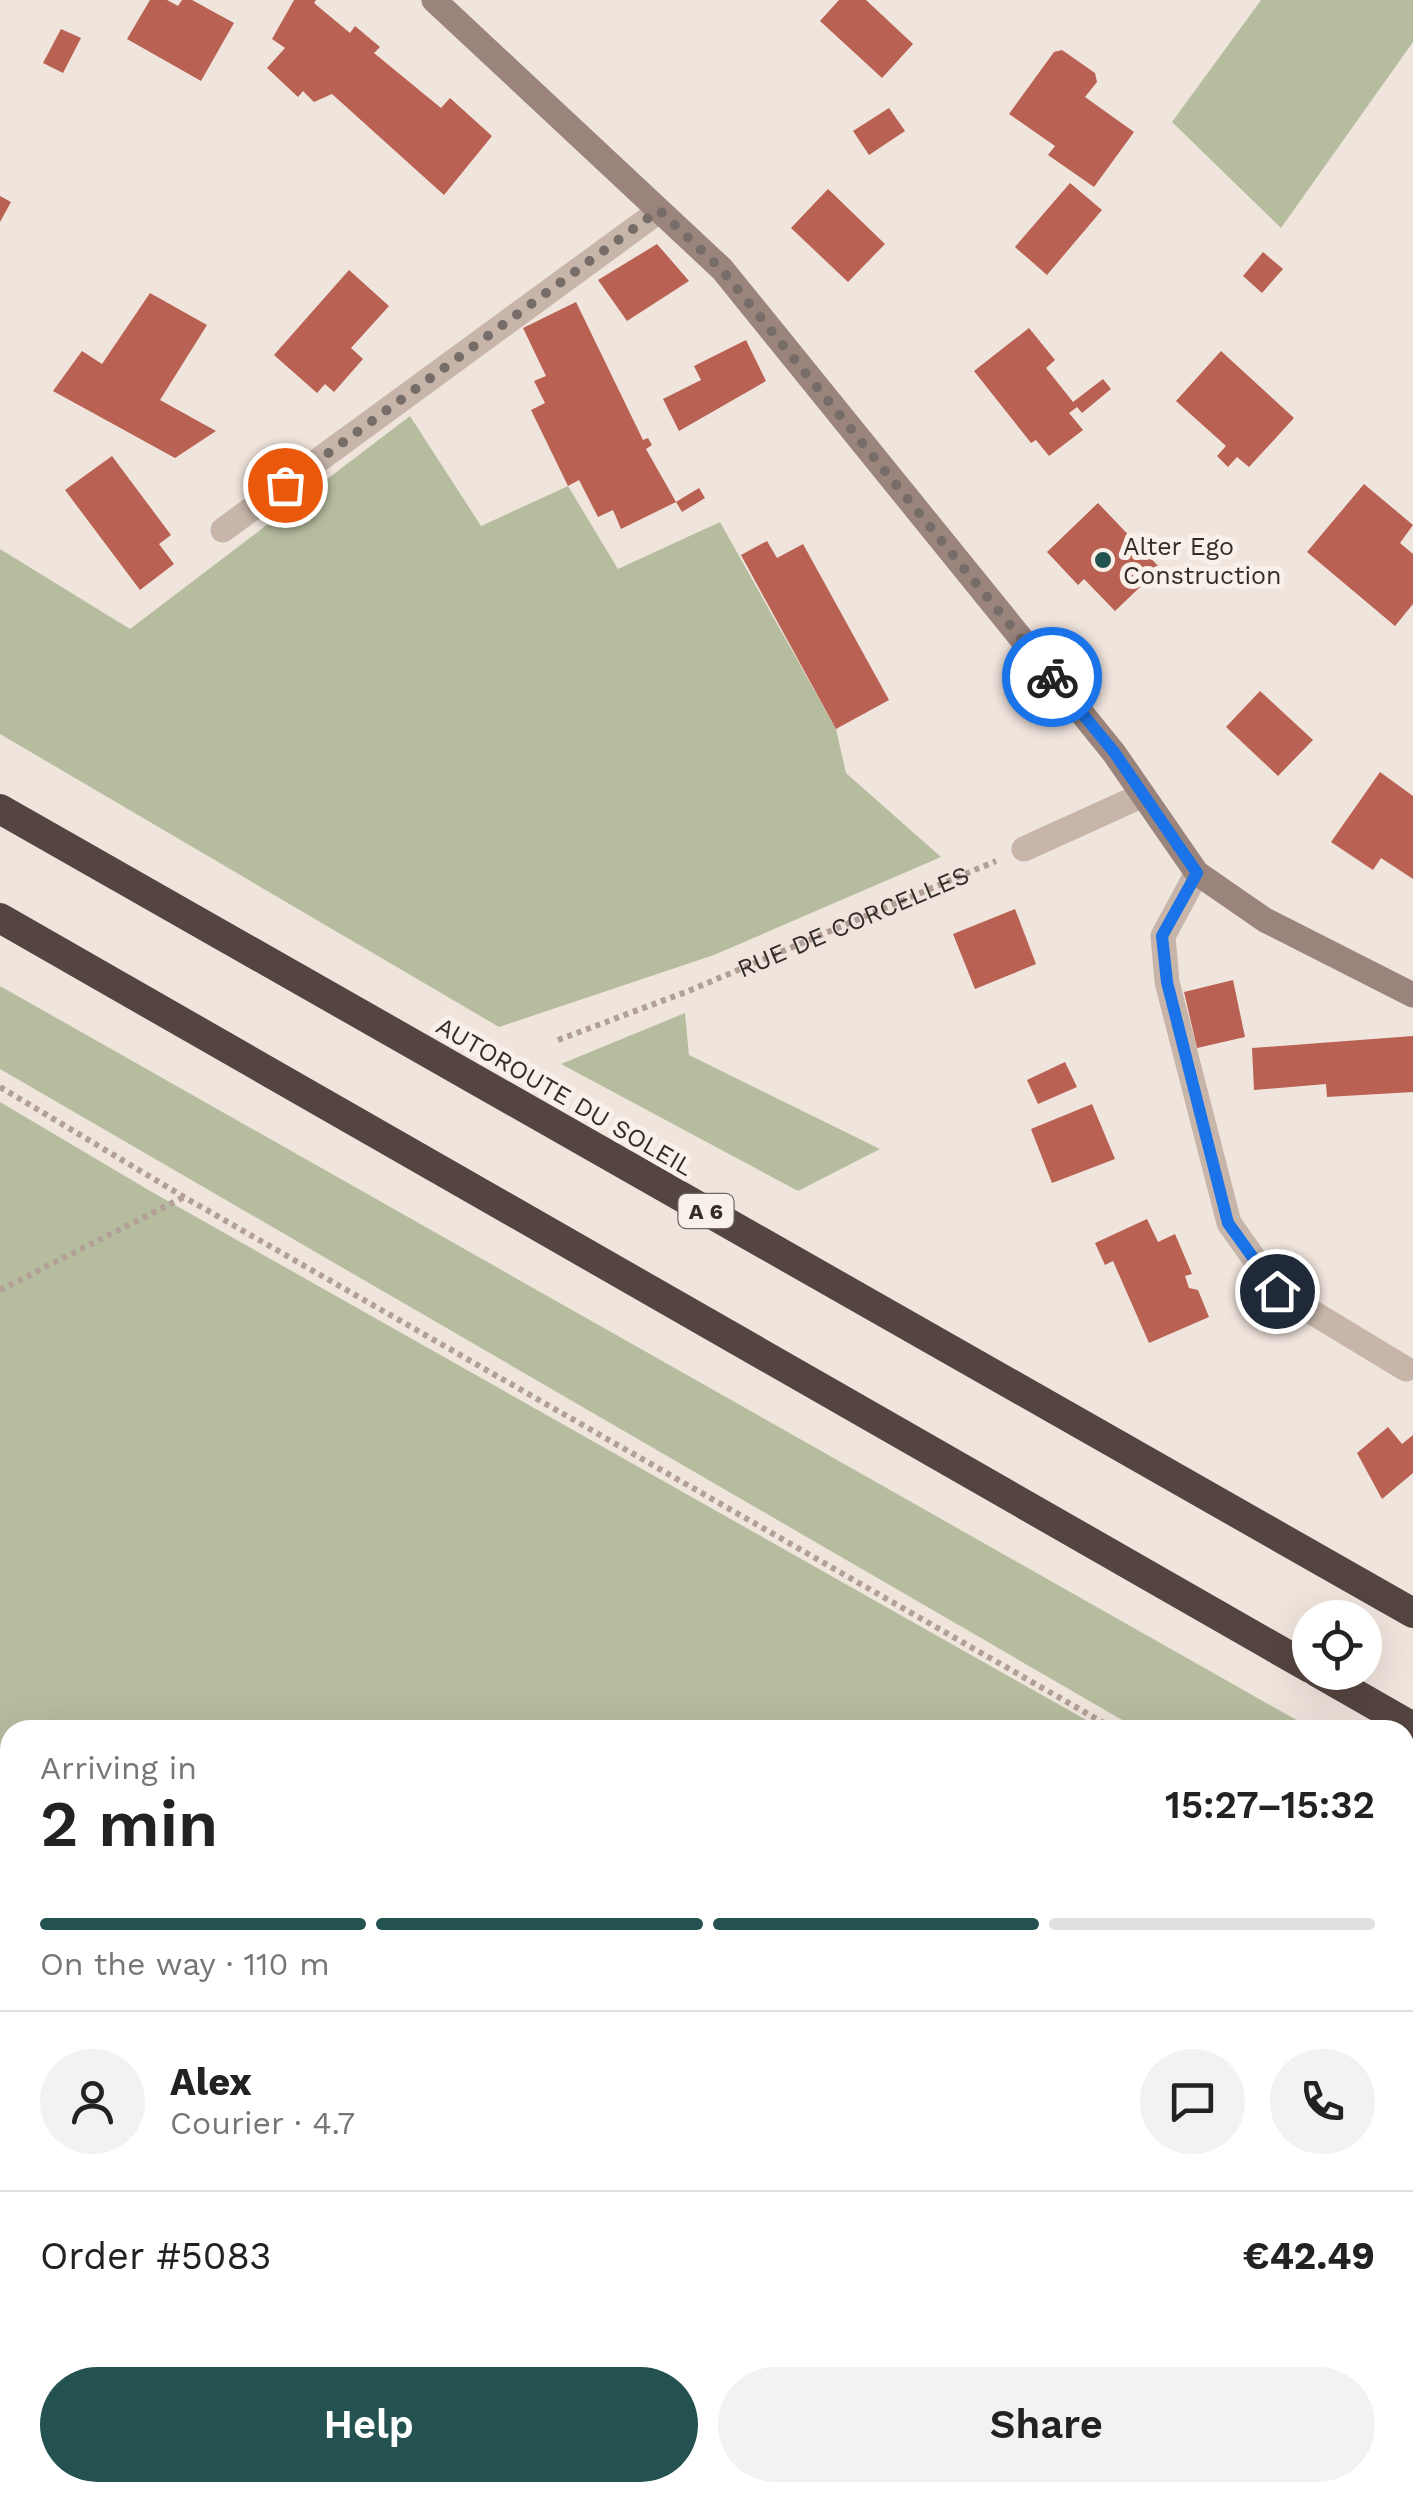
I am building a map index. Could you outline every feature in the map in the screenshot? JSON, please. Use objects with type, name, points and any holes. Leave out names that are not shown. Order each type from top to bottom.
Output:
[{"type":"highway","name":"AUTOROUTE DU SOLEIL","points":[[0,809],[1413,1613]]},
{"type":"highway","points":[[0,918],[1292,1658]]},
{"type":"highway","points":[[1349,1690],[1401,1720]]},
{"type":"street","points":[[434,0],[722,270],[1114,752],[1197,873],[1265,920],[1413,995]]},
{"type":"street","points":[[223,530],[659,210]]},
{"type":"street","points":[[1024,849],[1143,795]]},
{"type":"street","points":[[1197,873],[1162,936],[1165,966],[1228,1223],[1277,1291],[1406,1369]]},
{"type":"path","name":"RUE DE CORCELLES","points":[[558,1040],[686,992],[1024,849]]},
{"type":"path","points":[[0,1087],[184,1197],[1099,1720]]},
{"type":"path","points":[[0,1290],[184,1197]]},
{"type":"green space","points":[[1261,0],[1413,0],[1413,42],[1281,228],[1172,122]]},
{"type":"green space","points":[[410,416],[481,526],[568,486],[618,569],[720,522],[836,729],[846,773],[941,857],[714,955],[499,1027],[0,734],[0,549],[130,629]]},
{"type":"green space","points":[[0,986],[1296,1720],[1122,1720],[0,1069]]},
{"type":"green space","points":[[685,1013],[689,1055],[880,1149],[798,1191],[561,1064]]},
{"type":"green space","points":[[0,1102],[152,1192],[1086,1720],[0,1720]]},
{"type":"building","points":[[150,0],[167,0],[178,6],[182,0],[192,0],[234,23],[201,81],[127,39]]},
{"type":"building","points":[[294,0],[316,0],[314,3],[350,33],[355,26],[380,47],[374,53],[441,108],[450,98],[492,136],[444,195],[332,94],[314,102],[303,91],[298,97],[267,68],[285,48],[272,39]]},
{"type":"building","points":[[839,0],[866,0],[913,44],[882,78],[820,21]]},
{"type":"building","points":[[61,29],[81,38],[63,73],[43,63]]},
{"type":"building","points":[[1062,50],[1095,73],[1097,82],[1085,97],[1134,132],[1094,187],[1048,155],[1055,146],[1009,114],[1054,52]]},
{"type":"building","points":[[889,108],[905,131],[869,155],[853,131]]},
{"type":"building","points":[[1070,183],[1102,210],[1047,275],[1015,247]]},
{"type":"building","points":[[828,189],[885,244],[848,282],[791,228]]},
{"type":"building","points":[[0,196],[11,202],[0,222]]},
{"type":"building","points":[[657,244],[689,281],[627,321],[598,280]]},
{"type":"building","points":[[1263,252],[1283,269],[1262,293],[1243,276]]},
{"type":"building","points":[[349,270],[389,306],[351,348],[363,359],[334,392],[325,384],[317,393],[274,355]]},
{"type":"building","points":[[150,293],[207,325],[160,400],[216,431],[175,458],[53,391],[82,351],[102,364]]},
{"type":"building","points":[[576,302],[643,440],[648,438],[652,445],[646,449],[676,502],[621,529],[613,510],[598,517],[579,480],[568,486],[531,410],[545,403],[534,381],[546,376],[523,328]]},
{"type":"building","points":[[1029,328],[1055,360],[1046,368],[1073,402],[1103,379],[1111,389],[1082,413],[1077,407],[1069,413],[1083,430],[1049,456],[1036,440],[1031,443],[974,371]]},
{"type":"building","points":[[746,340],[766,381],[679,431],[663,399],[701,380],[694,366]]},
{"type":"building","points":[[1221,351],[1294,418],[1249,467],[1237,457],[1228,467],[1217,456],[1226,446],[1176,401]]},
{"type":"building","points":[[112,456],[171,535],[159,544],[174,564],[140,590],[65,490]]},
{"type":"building","points":[[1364,484],[1413,525],[1400,543],[1413,554],[1413,604],[1395,626],[1307,552]]},
{"type":"building","points":[[699,488],[705,498],[682,512],[676,502]]},
{"type":"building","name":"Alter Ego Construction","points":[[1098,503],[1160,568],[1115,611],[1084,579],[1078,585],[1047,552]]},
{"type":"building","points":[[767,541],[777,558],[803,544],[889,700],[836,729],[741,555]]},
{"type":"building","points":[[1260,691],[1313,740],[1278,776],[1226,727]]},
{"type":"building","points":[[1380,772],[1413,796],[1413,879],[1381,858],[1373,870],[1331,842]]},
{"type":"building","points":[[1015,909],[1036,964],[975,989],[953,934]]},
{"type":"building","points":[[1233,980],[1245,1037],[1197,1048],[1184,992]]},
{"type":"building","points":[[1413,1036],[1413,1092],[1327,1097],[1326,1084],[1254,1090],[1252,1048]]},
{"type":"building","points":[[1065,1062],[1077,1087],[1038,1104],[1027,1080]]},
{"type":"building","points":[[1092,1104],[1115,1159],[1052,1183],[1031,1129]]},
{"type":"building","points":[[1147,1219],[1158,1242],[1175,1234],[1192,1274],[1185,1276],[1189,1288],[1198,1290],[1209,1317],[1149,1343],[1113,1261],[1105,1265],[1095,1243]]},
{"type":"building","points":[[1388,1427],[1402,1444],[1413,1435],[1413,1473],[1382,1499],[1357,1453]]},
{"type":"way so far","points":[[285,485],[659,210],[722,270],[1052,677]]},
{"type":"place","name":"Alter Ego Construction","points":[[1103,560]]},
{"type":"route","points":[[1052,677],[1114,752],[1197,873],[1162,936],[1167,982],[1228,1223],[1277,1291]]}]
